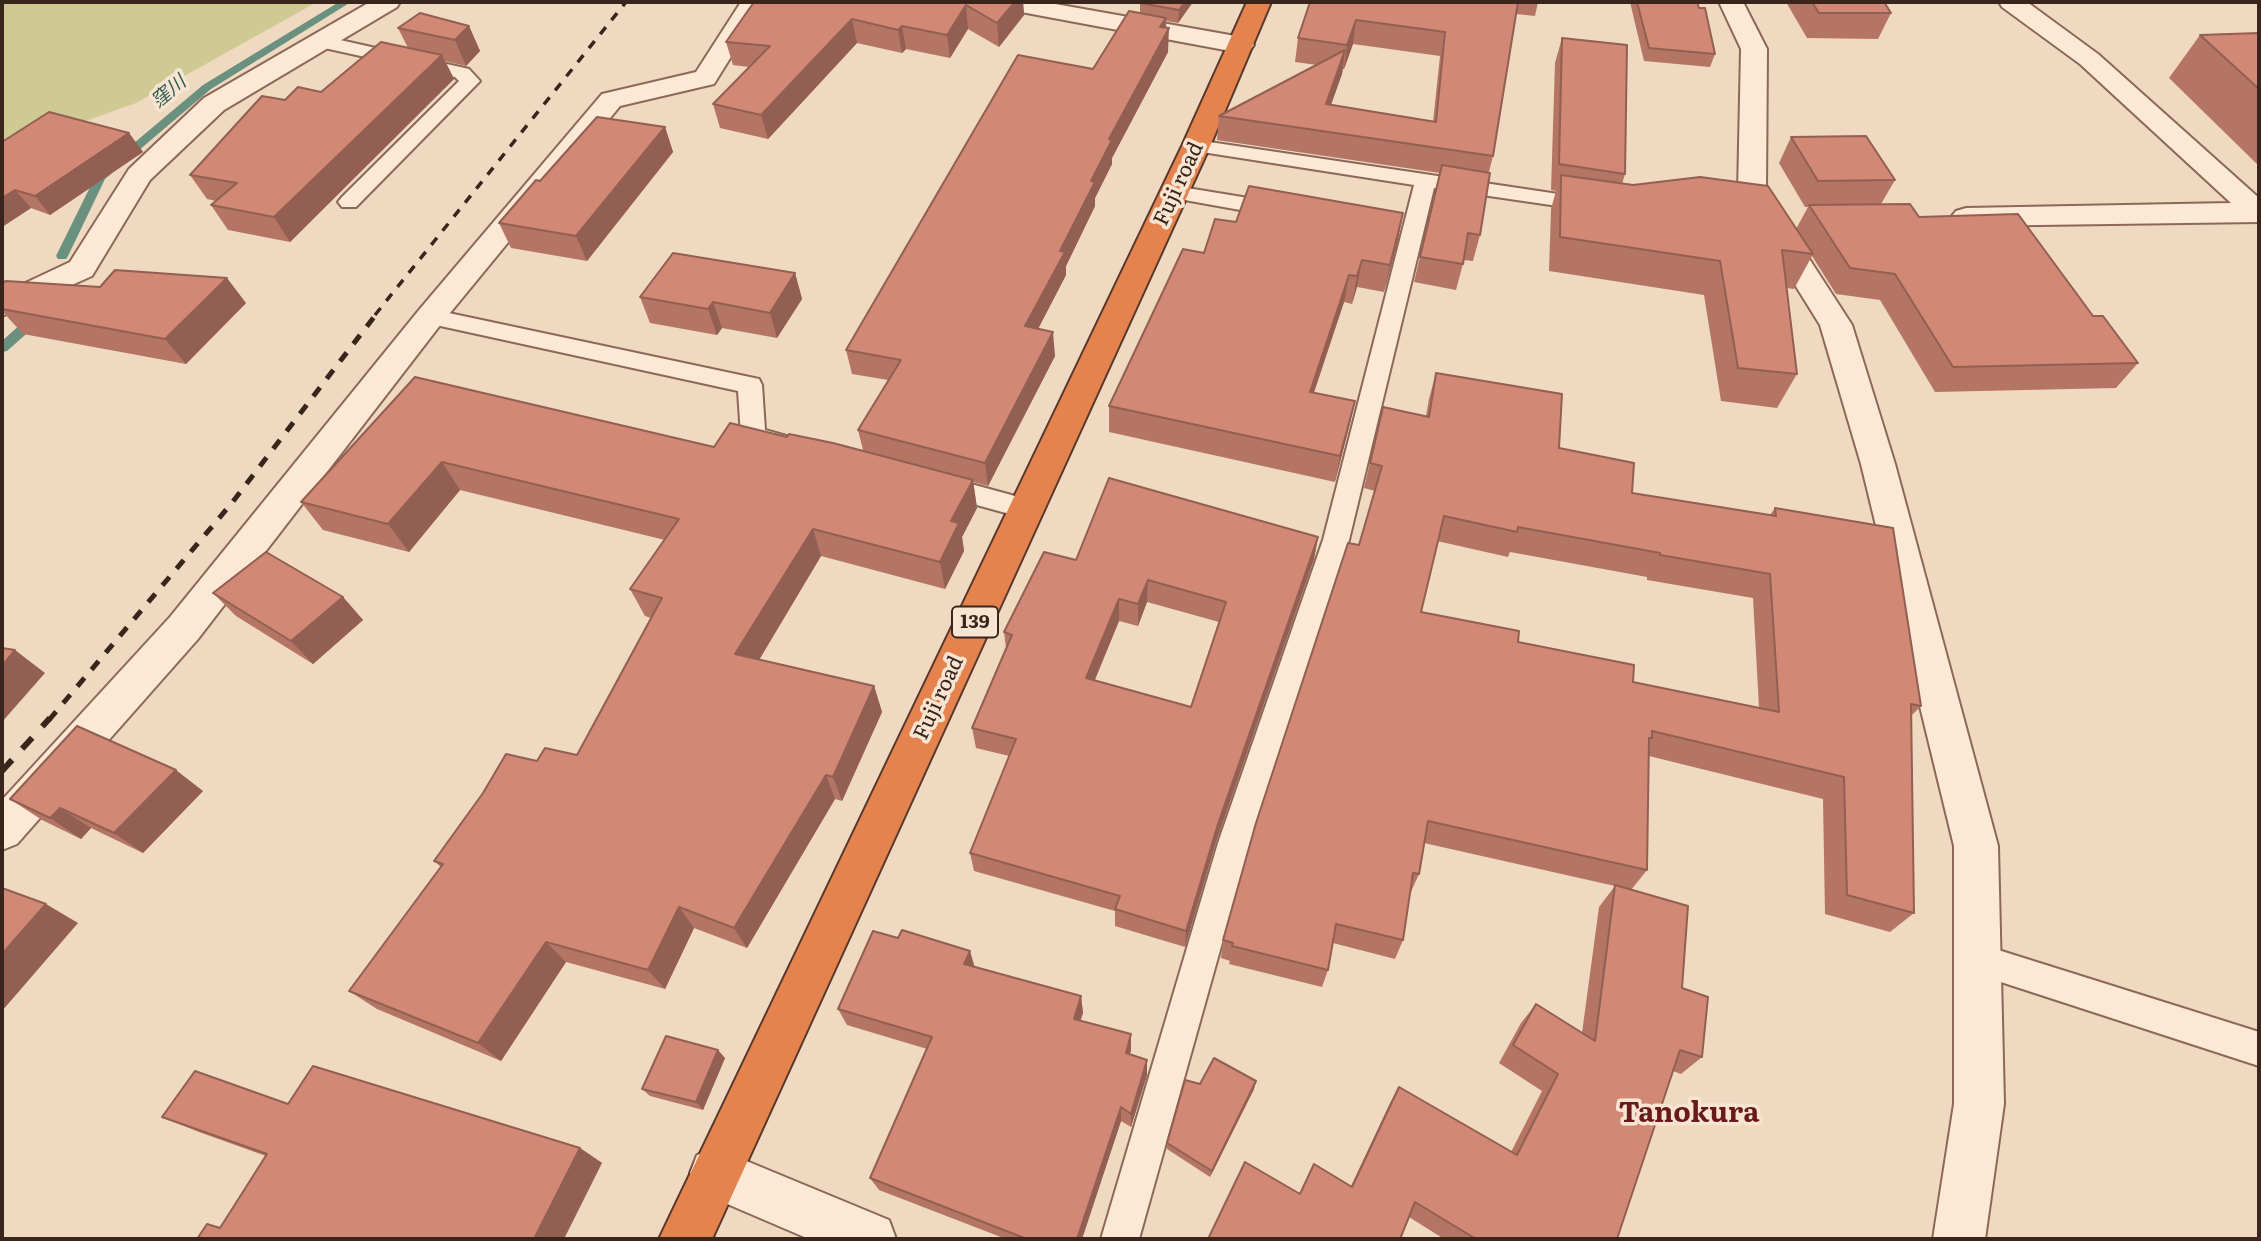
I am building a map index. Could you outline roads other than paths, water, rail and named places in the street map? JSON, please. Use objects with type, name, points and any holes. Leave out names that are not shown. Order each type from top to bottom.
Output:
[{"type":"highway","name":"Fuji road","points":[[685,1239],[1028,509],[1196,146],[1259,2]]},
{"type":"street","points":[[2,306],[81,269],[139,175],[214,104],[388,2]]},
{"type":"street","points":[[2,830],[184,628],[430,317],[611,100],[705,78],[752,2]]},
{"type":"street","points":[[1005,2],[1241,45]]},
{"type":"street","points":[[1731,2],[1754,49],[1762,207],[1836,325],[1878,464],[1976,846],[1979,1104],[1959,1239]]},
{"type":"street","points":[[2011,2],[2089,59],[2259,212]]},
{"type":"street","points":[[1936,217],[2259,212]]},
{"type":"street","points":[[715,1173],[870,1239]]},
{"type":"lane","points":[[318,41],[462,73],[470,81],[349,202]]},
{"type":"lane","points":[[1196,146],[1608,208]]},
{"type":"lane","points":[[1120,1239],[1234,843],[1336,540],[1400,231],[1426,180]]},
{"type":"lane","points":[[1175,192],[1294,212]]},
{"type":"lane","points":[[430,317],[750,385],[753,436],[805,450]]},
{"type":"lane","points":[[909,478],[1028,509]]},
{"type":"lane","points":[[1976,959],[2259,1049]]},
{"type":"waterway","name":"窪川","points":[[62,256],[100,177],[207,87],[346,2]]},
{"type":"waterway","name":"窪川","points":[[2,348],[28,325],[33,316]]},
{"type":"railway","points":[[375,315],[626,2]]},
{"type":"railway","points":[[49,720],[231,504],[377,313]]},
{"type":"railway","points":[[2,771],[50,718]]},
{"type":"district","name":"Tanokura","points":[[1689,1114]]}]
